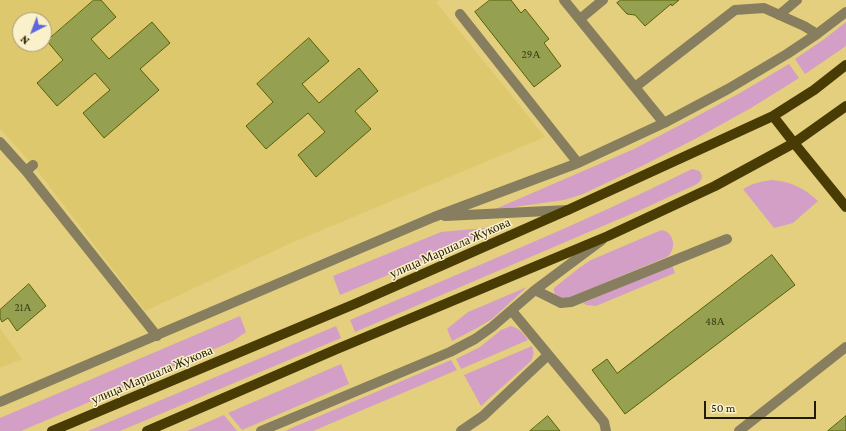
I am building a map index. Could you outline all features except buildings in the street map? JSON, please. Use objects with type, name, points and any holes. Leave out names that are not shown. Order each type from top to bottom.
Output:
[{"type":"main road","name":"улица Маршала Жукова","points":[[52,431],[357,304],[570,210],[773,116],[814,90],[846,65]]},
{"type":"main road","points":[[147,431],[337,349],[608,236],[715,186],[794,143],[846,106]]},
{"type":"main road","points":[[773,116],[846,207]]},
{"type":"street","points":[[564,0],[664,123]]},
{"type":"street","points":[[580,19],[603,0]]},
{"type":"street","points":[[779,15],[797,0]]},
{"type":"street","points":[[635,87],[735,10],[764,8],[804,26],[817,34]]},
{"type":"street","points":[[0,402],[434,217],[578,163],[664,123],[728,89],[788,54],[846,12]]},
{"type":"street","points":[[460,14],[578,163]]},
{"type":"street","points":[[0,142],[30,168],[157,336]]},
{"type":"street","points":[[434,217],[570,210]]},
{"type":"street","points":[[261,431],[450,352],[475,339],[492,327],[535,290],[608,236]]},
{"type":"street","points":[[535,290],[561,303],[571,302],[727,239]]},
{"type":"street","points":[[512,310],[604,422],[606,431]]},
{"type":"street","points":[[739,431],[846,347]]},
{"type":"street","points":[[461,431],[483,416],[548,355]]},
{"type":"shaded area","points":[[0,0],[439,0],[436,2],[545,137],[291,243],[145,311],[33,165],[0,129]]},
{"type":"shaded area","points":[[846,22],[846,46],[805,74],[795,59]]},
{"type":"shaded area","points":[[789,64],[799,78],[751,108],[640,167],[583,194],[564,200],[493,210],[634,149],[740,93]]},
{"type":"shaded area","points":[[693,169],[699,171],[702,175],[697,184],[645,208],[355,332],[350,320],[564,229]]},
{"type":"shaded area","points":[[773,180],[786,182],[797,186],[818,201],[793,223],[774,228],[743,189],[750,185]]},
{"type":"shaded area","points":[[506,226],[340,295],[333,276],[441,232]]},
{"type":"shaded area","points":[[663,230],[671,236],[673,242],[671,253],[667,257],[568,298],[560,298],[555,294],[554,288],[591,260]]},
{"type":"shaded area","points":[[672,265],[675,273],[596,306],[586,305],[583,303]]},
{"type":"shaded area","points":[[527,287],[492,319],[452,341],[447,329],[468,312]]},
{"type":"shaded area","points":[[240,316],[246,332],[233,341],[21,431],[0,431],[0,418]]},
{"type":"shaded area","points":[[336,326],[341,338],[120,431],[88,431]]},
{"type":"shaded area","points":[[511,326],[521,332],[528,340],[461,369],[456,359],[480,347],[501,330]]},
{"type":"shaded area","points":[[0,328],[22,359],[0,368]]},
{"type":"shaded area","points":[[532,346],[533,357],[531,361],[481,406],[464,375]]},
{"type":"shaded area","points":[[451,360],[457,370],[313,431],[286,431],[289,429]]},
{"type":"shaded area","points":[[341,364],[349,384],[242,430],[228,413]]},
{"type":"shaded area","points":[[224,415],[237,431],[187,431]]}]
